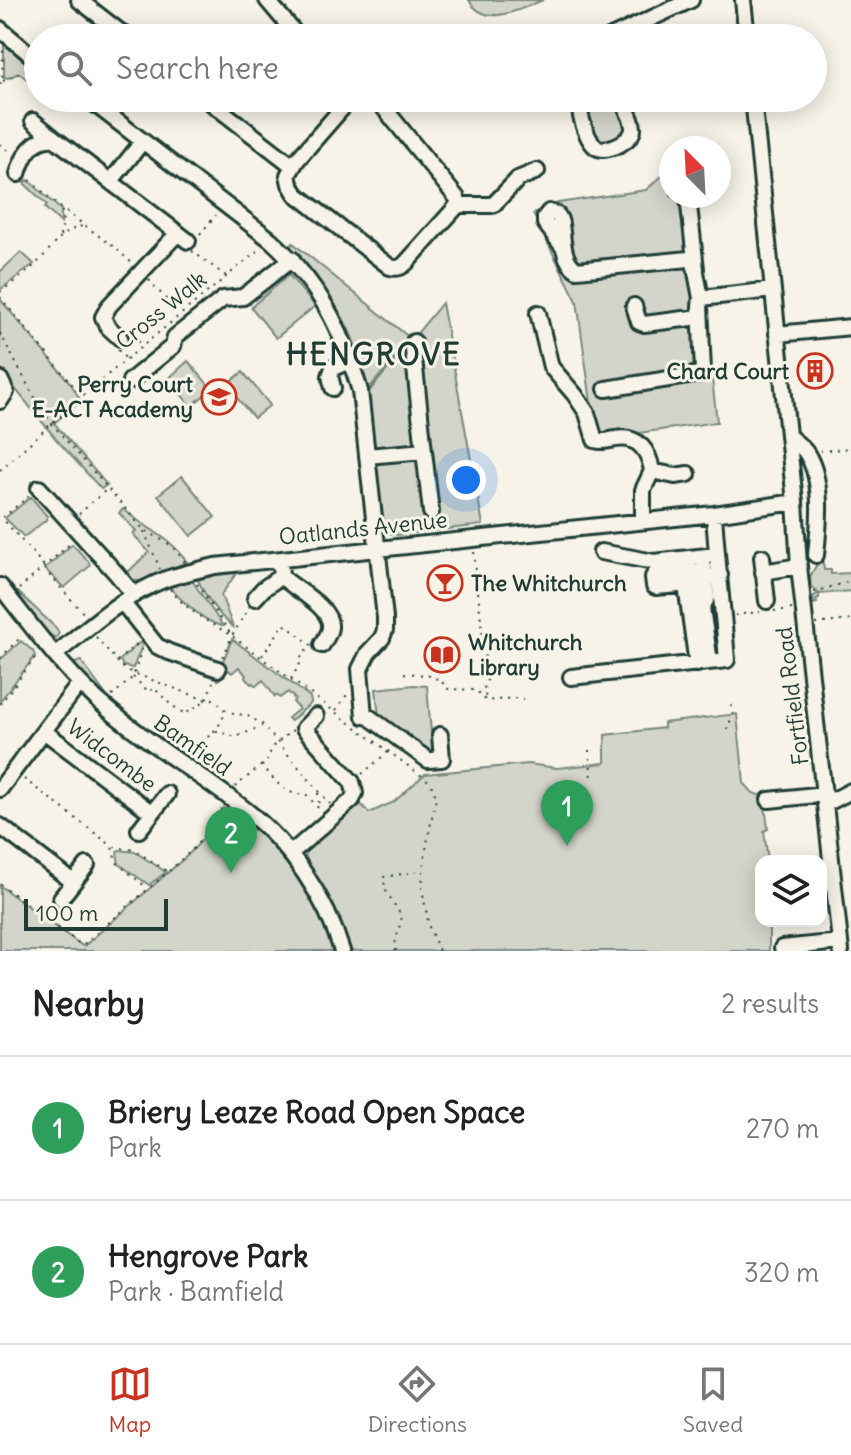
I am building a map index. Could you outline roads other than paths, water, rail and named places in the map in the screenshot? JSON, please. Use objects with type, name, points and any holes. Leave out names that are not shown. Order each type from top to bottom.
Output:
[{"type":"street","points":[[79,0],[110,24]]},
{"type":"street","points":[[267,0],[287,24]]},
{"type":"street","points":[[639,24],[691,0]]},
{"type":"street","points":[[743,0],[746,24]]},
{"type":"street","points":[[2,31],[24,50]]},
{"type":"street","points":[[105,112],[292,259],[337,325],[360,391],[385,618],[382,638],[368,653],[360,669],[364,716],[428,760],[442,759],[440,735]]},
{"type":"street","points":[[223,112],[293,166]]},
{"type":"street","points":[[341,112],[293,166],[288,175],[290,184],[296,194],[395,269],[406,263],[458,205],[493,205],[518,179],[537,171]]},
{"type":"street","points":[[387,112],[457,198],[458,205]]},
{"type":"street","points":[[580,112],[591,142],[600,149],[631,137],[633,126],[627,112]]},
{"type":"street","name":"Fortfield Road","points":[[754,112],[795,502],[800,603],[806,625],[826,799],[844,902],[841,947]]},
{"type":"street","points":[[33,121],[189,238],[141,273],[99,317],[120,338]]},
{"type":"street","points":[[20,168],[36,142],[55,139]]},
{"type":"street","points":[[111,181],[143,141]]},
{"type":"street","points":[[606,389],[694,376],[703,371],[701,298],[689,208]]},
{"type":"street","points":[[563,247],[569,265],[577,270],[689,259],[694,262],[696,270]]},
{"type":"street","points":[[130,381],[173,346],[175,337],[223,299],[243,297],[292,259]]},
{"type":"street","points":[[701,298],[773,290]]},
{"type":"street","points":[[634,306],[639,322],[644,324],[700,317]]},
{"type":"street","points":[[538,313],[551,367],[587,413],[595,440],[633,439],[642,445],[651,462],[652,471],[643,490],[643,521]]},
{"type":"street","points":[[777,334],[851,327]]},
{"type":"street","points":[[414,342],[431,512]]},
{"type":"street","points":[[333,388],[330,376],[333,368],[351,360]]},
{"type":"street","points":[[0,379],[6,392],[0,401]]},
{"type":"street","points":[[788,436],[806,453],[818,492],[812,528],[816,555]]},
{"type":"street","points":[[367,456],[424,451]]},
{"type":"street","points":[[652,471],[675,476],[688,474]]},
{"type":"street","points":[[39,488],[81,534],[128,598],[157,646],[218,669]]},
{"type":"street","name":"Oatlands Avenue","points":[[51,649],[128,598],[165,580],[215,566],[714,514],[795,502]]},
{"type":"street","points":[[571,677],[727,660],[714,514]]},
{"type":"street","points":[[601,552],[654,562],[716,555]]},
{"type":"street","points":[[280,560],[281,576],[324,609],[329,618],[330,629],[316,644]]},
{"type":"street","points":[[767,601],[762,564],[799,566]]},
{"type":"street","points":[[703,663],[687,593],[699,578],[720,575]]},
{"type":"street","points":[[257,590],[281,576]]},
{"type":"street","points":[[699,578],[697,600],[702,608],[703,663]]},
{"type":"street","name":"Bamfield","points":[[4,592],[101,704],[259,821],[290,854],[327,913],[342,951]]},
{"type":"street","points":[[0,789],[80,683]]},
{"type":"street","points":[[290,854],[352,800],[355,793],[352,782],[304,728],[316,716]]},
{"type":"street","name":"Widcombe","points":[[45,732],[152,813]]},
{"type":"street","points":[[769,800],[826,799],[851,791]]},
{"type":"street","name":"Widcombe","points":[[139,830],[167,794]]},
{"type":"street","points":[[0,826],[73,882]]},
{"type":"street","points":[[61,898],[87,865]]},
{"type":"street","points":[[782,948],[841,947]]},
{"type":"place","name":"Chard Court","points":[[815,371]]},
{"type":"place","name":"Perry Court E-ACT Academy","points":[[219,397]]},
{"type":"place","name":"The Whitchurch","points":[[445,583]]},
{"type":"place","name":"Whitchurch Library","points":[[442,655]]},
{"type":"place","name":"Briery Leaze Road Open Space","points":[[567,846]]},
{"type":"place","name":"Hengrove Park","points":[[231,873]]},
{"type":"district","name":"HENGROVE","points":[[374,355]]}]
